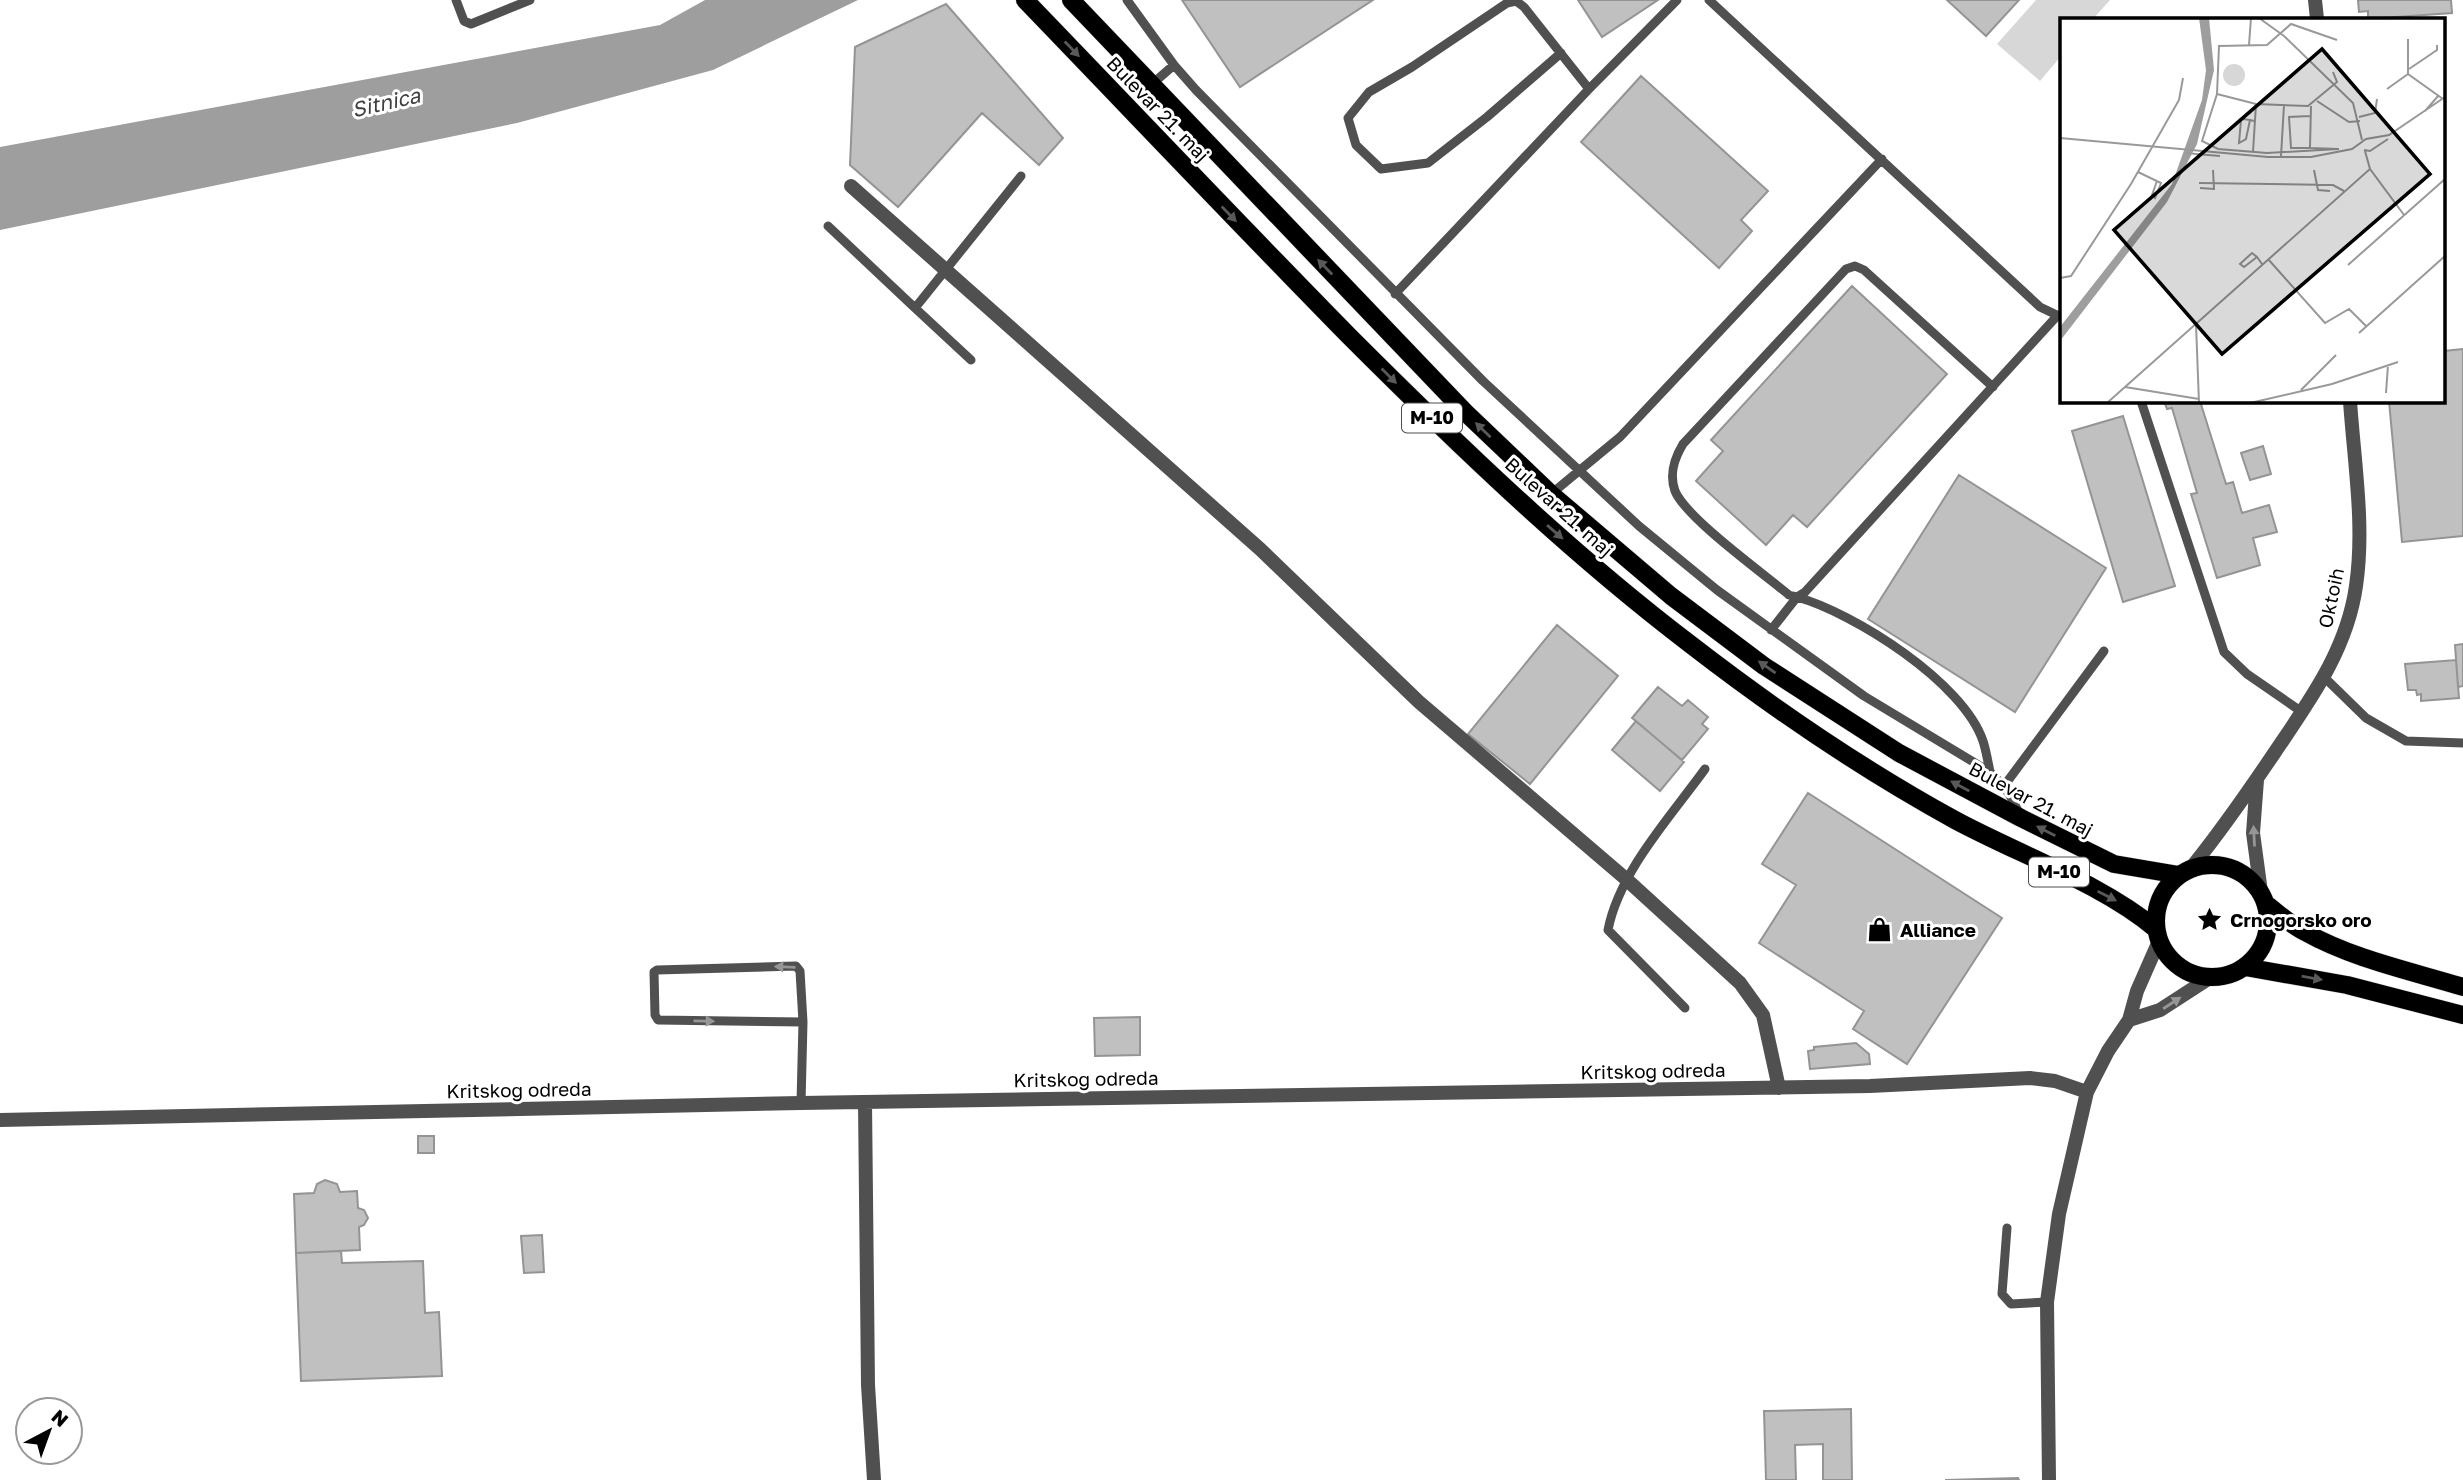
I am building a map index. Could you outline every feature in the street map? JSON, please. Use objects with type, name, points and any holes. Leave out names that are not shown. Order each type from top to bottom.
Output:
[{"type":"main road","name":"Bulevar 21. maj","points":[[1025,0],[1267,253],[1430,417],[1611,581],[1751,689],[1887,781],[1958,821],[2131,908],[2158,935]]},
{"type":"main road","name":"Bulevar 21. maj","points":[[1071,0],[1465,412],[1550,494],[1671,596],[1776,674],[1899,753],[2114,864],[2185,872]]},
{"type":"main road","name":"M-10","points":[[2185,872],[2205,865],[2221,865],[2237,870],[2250,880],[2263,898],[2303,932],[2327,943],[2463,987]]},
{"type":"main road","points":[[2158,935],[2156,914],[2160,899],[2168,886],[2185,872]]},
{"type":"main road","points":[[2211,977],[2228,975],[2245,968],[2258,955],[2266,939],[2269,921],[2263,898]]},
{"type":"main road","name":"M-10","points":[[2158,935],[2165,952],[2178,965],[2193,974],[2211,977]]},
{"type":"main road","points":[[2245,968],[2347,985],[2463,1015]]},
{"type":"street","points":[[2315,0],[2317,18]]},
{"type":"street","points":[[851,187],[1260,549],[1419,702],[1626,879],[1740,983],[1763,1015],[1779,1088]]},
{"type":"street","name":"Oktoih","points":[[2185,872],[2228,823],[2324,677],[2343,638],[2358,570],[2359,532],[2350,402]]},
{"type":"street","name":"Oktoih","points":[[2257,779],[2253,833],[2263,898]]},
{"type":"street","points":[[2049,1480],[2047,1302],[2059,1214],[2087,1091],[2108,1051],[2129,1020],[2158,935]]},
{"type":"street","points":[[2129,1020],[2160,1010],[2211,977]]},
{"type":"street","name":"Kritskog odreda","points":[[0,1120],[801,1103],[1779,1088],[2021,1078],[2055,1081],[2087,1091]]},
{"type":"street","points":[[865,1102],[868,1385],[874,1480]]},
{"type":"lane","points":[[456,0],[464,22],[471,24],[530,0]]},
{"type":"lane","points":[[1127,0],[1174,65],[1395,295],[1648,534],[1717,590],[1864,696],[1990,772],[2015,802],[2021,818]]},
{"type":"lane","points":[[1395,295],[1589,89],[1677,0]]},
{"type":"lane","points":[[1709,0],[2040,307],[2059,317],[1805,592],[1797,597],[1771,630]]},
{"type":"lane","points":[[1561,53],[1487,117],[1428,163],[1381,169],[1356,145],[1348,118],[1369,92],[1412,67],[1507,3],[1516,1],[1524,7],[1561,53],[1589,89]]},
{"type":"lane","points":[[1151,85],[1174,65]]},
{"type":"lane","points":[[1550,494],[1620,437],[1882,159]]},
{"type":"lane","points":[[915,308],[947,272],[1021,176]]},
{"type":"lane","points":[[828,226],[971,360]]},
{"type":"lane","points":[[1990,772],[1983,739],[1956,698],[1911,658],[1861,626],[1815,602],[1789,595],[1734,550],[1682,504],[1675,491],[1673,464],[1683,444],[1846,268],[1856,266],[1864,270],[1993,387]]},
{"type":"lane","points":[[2141,402],[2224,652],[2247,674],[2302,712]]},
{"type":"lane","points":[[2004,786],[2104,651]]},
{"type":"lane","points":[[2324,677],[2367,718],[2406,741],[2463,743]]},
{"type":"lane","points":[[1685,1008],[1608,930],[1611,910],[1626,879],[1705,769]]},
{"type":"lane","points":[[801,1103],[803,1022],[800,971],[796,966],[654,972],[655,1015],[658,1020],[803,1022]]},
{"type":"lane","points":[[2007,1228],[2002,1294],[2011,1304],[2047,1302]]},
{"type":"shaded area","points":[[2036,0],[2110,0],[2094,18],[2060,18],[2060,57],[2040,81],[1997,44]]},
{"type":"water","name":"Sitnica","points":[[705,0],[858,0],[713,70],[517,123],[0,230],[0,147],[660,25]]},
{"type":"building","points":[[1182,0],[1373,0],[1240,87]]},
{"type":"building","points":[[1578,0],[1658,0],[1602,37]]},
{"type":"building","points":[[1947,0],[2019,0],[1986,36]]},
{"type":"building","points":[[2358,0],[2451,0],[2452,13],[2368,18],[2368,11],[2359,12]]},
{"type":"building","points":[[946,4],[1063,138],[1039,165],[982,113],[898,207],[850,165],[855,47]]},
{"type":"building","points":[[1641,76],[1768,191],[1741,220],[1752,231],[1719,268],[1581,142]]},
{"type":"building","points":[[1852,286],[1947,374],[1807,527],[1793,515],[1766,545],[1696,481],[1723,451],[1711,440]]},
{"type":"building","points":[[2463,349],[2463,536],[2402,542],[2389,402],[2446,402],[2446,351]]},
{"type":"building","points":[[2164,402],[2200,402],[2226,484],[2233,482],[2242,513],[2269,505],[2277,532],[2253,538],[2260,565],[2217,578],[2191,494],[2197,493],[2172,408],[2167,409]]},
{"type":"building","points":[[2123,416],[2175,586],[2123,602],[2072,431]]},
{"type":"building","points":[[2263,446],[2271,474],[2250,480],[2241,453]]},
{"type":"building","points":[[1959,475],[2106,568],[2015,712],[1868,619]]},
{"type":"building","points":[[1557,625],[1618,676],[1530,784],[1468,734]]},
{"type":"building","points":[[2463,644],[2463,686],[2458,687],[2455,645]]},
{"type":"building","points":[[2456,660],[2459,698],[2421,701],[2421,694],[2417,695],[2416,690],[2408,690],[2405,664]]},
{"type":"building","points":[[1658,687],[1682,706],[1688,700],[1708,717],[1702,724],[1708,729],[1682,760],[1632,718]]},
{"type":"building","points":[[1636,721],[1684,762],[1660,791],[1612,750]]},
{"type":"building","name":"Alliance","points":[[1808,793],[2002,918],[1907,1064],[1853,1029],[1864,1011],[1759,943],[1796,885],[1762,864]]},
{"type":"building","points":[[1140,1017],[1140,1055],[1095,1056],[1094,1018]]},
{"type":"building","points":[[1856,1043],[1869,1054],[1870,1064],[1810,1069],[1808,1051],[1814,1050],[1814,1047]]},
{"type":"building","points":[[418,1136],[434,1136],[434,1153],[418,1153]]},
{"type":"building","points":[[325,1180],[337,1184],[340,1192],[357,1191],[358,1208],[364,1210],[368,1218],[364,1225],[359,1227],[360,1250],[296,1253],[294,1194],[314,1193],[317,1184]]},
{"type":"building","points":[[542,1235],[544,1272],[524,1273],[521,1236]]},
{"type":"building","points":[[341,1251],[342,1263],[423,1261],[425,1313],[439,1312],[442,1376],[301,1381],[296,1253]]},
{"type":"building","points":[[1851,1409],[1852,1480],[1823,1480],[1823,1444],[1795,1445],[1796,1480],[1766,1480],[1764,1411]]},
{"type":"building","points":[[2018,1478],[2019,1480],[1945,1480]]},
{"type":"place","name":"Crnogorsko oro","points":[[2210,920]]},
{"type":"place","name":"Alliance","points":[[1880,930]]}]
